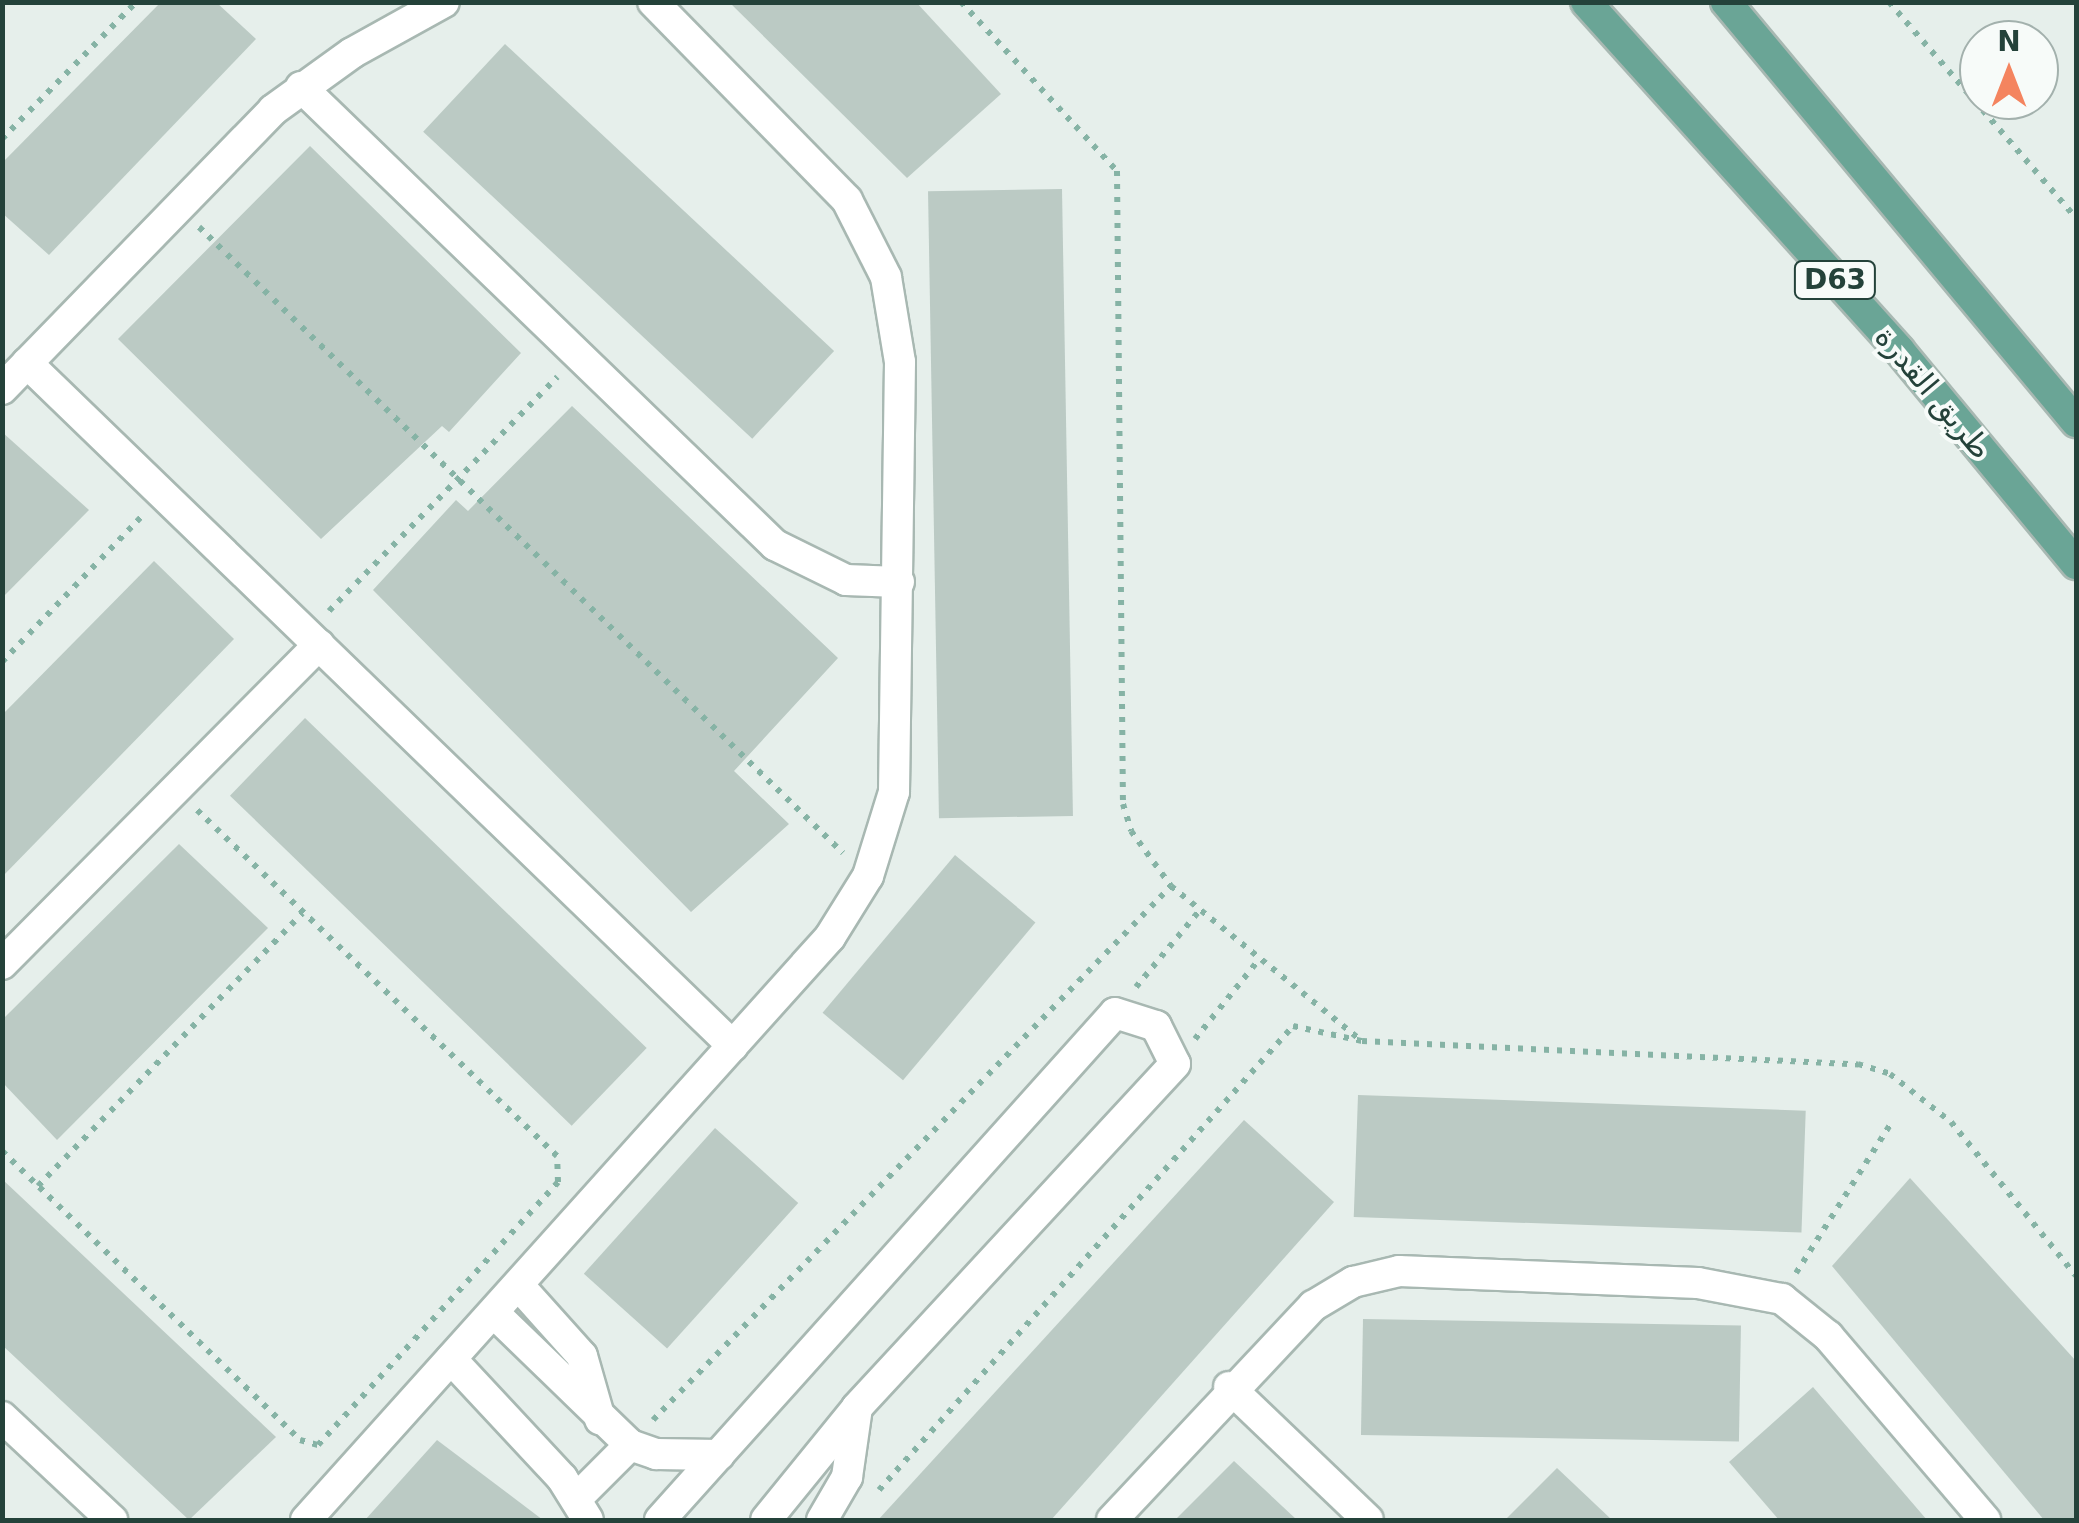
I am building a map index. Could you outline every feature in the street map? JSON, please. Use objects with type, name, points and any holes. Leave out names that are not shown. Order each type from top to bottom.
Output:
[{"type":"main road","name":"طريق القدرة","points":[[1586,2],[1899,350],[2076,564]]},
{"type":"main road","points":[[1726,2],[2076,422]]},
{"type":"street","points":[[2,389],[177,206],[301,88],[444,2]]},
{"type":"street","points":[[306,1520],[521,1288],[830,937],[868,876],[900,749],[900,362],[876,250],[827,178],[654,2]]},
{"type":"street","points":[[301,88],[774,545],[833,576],[899,582]]},
{"type":"street","points":[[28,363],[733,1046]]},
{"type":"street","points":[[2,964],[176,790],[313,640]]},
{"type":"street","points":[[660,1520],[1116,1013],[1156,1026],[1175,1064],[857,1408],[766,1520]]},
{"type":"street","points":[[1112,1520],[1229,1388],[1313,1306],[1376,1274],[1698,1283],[1782,1299],[1828,1336],[1985,1520]]},
{"type":"street","points":[[1698,1283],[1730,1276],[1788,1286],[1826,1318],[1828,1336]]},
{"type":"street","points":[[521,1288],[582,1356],[600,1419]]},
{"type":"street","points":[[495,1314],[630,1445],[656,1454],[718,1455]]},
{"type":"street","points":[[452,1359],[583,1509],[630,1445]]},
{"type":"street","points":[[1229,1388],[1368,1520]]},
{"type":"street","points":[[822,1520],[847,1478],[857,1408]]},
{"type":"street","points":[[2,1417],[112,1520]]},
{"type":"path","points":[[2,139],[136,2]]},
{"type":"path","points":[[961,2],[1116,172],[1123,804],[1131,832],[1171,886],[1258,962],[1362,1041]]},
{"type":"path","points":[[1889,2],[2076,218]]},
{"type":"path","points":[[177,206],[868,876]]},
{"type":"path","points":[[313,640],[458,479],[578,355]]},
{"type":"path","points":[[2,662],[163,494]]},
{"type":"path","points":[[2,1151],[300,1440],[327,1441],[561,1174],[557,1156],[176,790]]},
{"type":"path","points":[[630,1445],[1171,886]]},
{"type":"path","points":[[1116,1013],[1199,910]]},
{"type":"path","points":[[38,1186],[304,913]]},
{"type":"path","points":[[1175,1064],[1258,962]]},
{"type":"path","points":[[864,1506],[1293,1026],[1362,1041],[1858,1064],[1890,1074],[1952,1122],[2076,1276]]},
{"type":"path","points":[[1788,1286],[1892,1122]]},
{"type":"building","points":[[161,2],[216,2],[256,39],[49,255],[2,213],[2,163]]},
{"type":"building","points":[[729,2],[916,2],[1001,94],[907,178]]},
{"type":"building","points":[[505,44],[834,351],[752,439],[423,132]]},
{"type":"building","points":[[310,146],[521,353],[449,432],[442,426],[321,539],[118,339]]},
{"type":"building","points":[[1062,189],[1073,816],[939,818],[928,191]]},
{"type":"building","points":[[572,406],[838,658],[734,771],[789,824],[691,912],[373,590],[456,500],[468,511]]},
{"type":"building","points":[[2,432],[89,510],[2,598]]},
{"type":"building","points":[[154,561],[234,639],[2,877],[2,715]]},
{"type":"building","points":[[305,718],[647,1048],[572,1126],[230,796]]},
{"type":"building","points":[[179,844],[268,928],[57,1140],[2,1082],[2,1020]]},
{"type":"building","points":[[955,855],[1035,922],[903,1080],[823,1013]]},
{"type":"building","points":[[1358,1095],[1806,1111],[1801,1233],[1354,1217]]},
{"type":"building","points":[[1244,1120],[1334,1202],[1051,1520],[878,1520]]},
{"type":"building","points":[[715,1128],[798,1203],[667,1349],[584,1274]]},
{"type":"building","points":[[1910,1178],[2076,1361],[2076,1520],[2044,1520],[1832,1266]]},
{"type":"building","points":[[2,1179],[276,1437],[189,1520],[2,1345]]},
{"type":"building","points":[[1363,1319],[1741,1326],[1739,1442],[1361,1435]]},
{"type":"building","points":[[1813,1387],[1927,1520],[1779,1520],[1729,1462]]},
{"type":"building","points":[[437,1440],[543,1520],[365,1520]]},
{"type":"building","points":[[1234,1461],[1297,1520],[1175,1520]]},
{"type":"building","points":[[1557,1468],[1612,1520],[1505,1520]]}]
